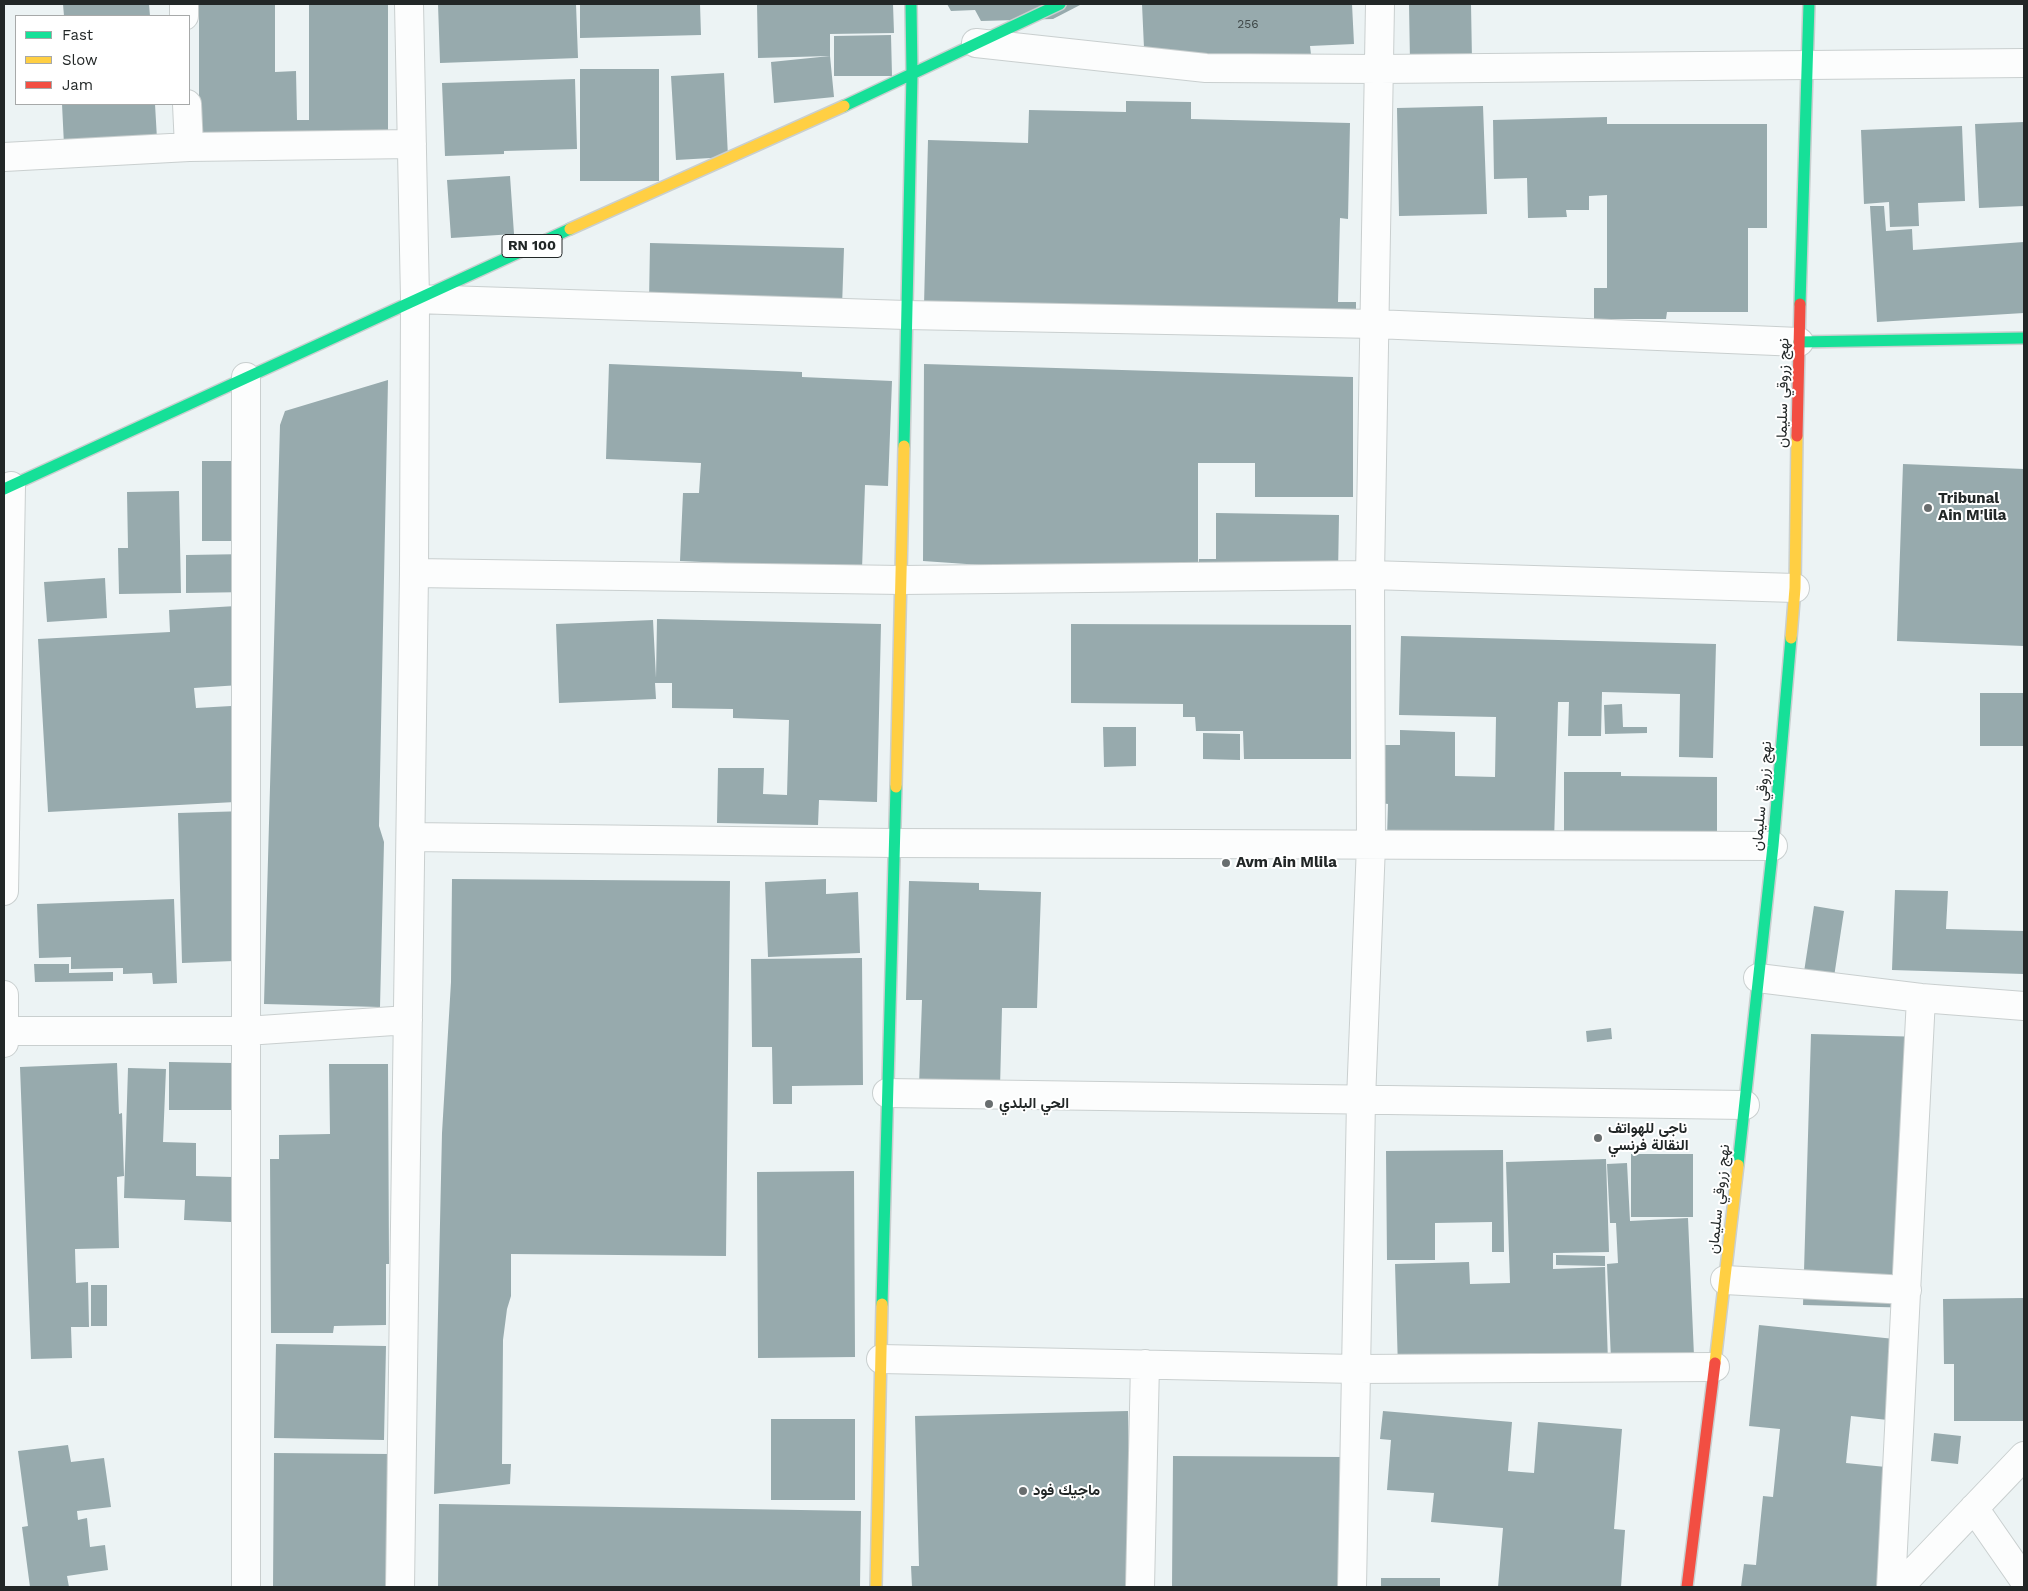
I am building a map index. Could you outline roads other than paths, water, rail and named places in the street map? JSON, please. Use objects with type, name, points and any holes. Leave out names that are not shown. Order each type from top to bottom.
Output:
[{"type":"main road","points":[[876,1587],[893,843],[902,580],[912,74],[911,4]]},
{"type":"main road","name":"RN 100","points":[[7,487],[415,299],[912,74],[1060,4]]},
{"type":"main road","name":"نهج زروقي سليمان","points":[[1687,1587],[1715,1367],[1773,846],[1795,588],[1808,4]]},
{"type":"main road","points":[[1799,342],[2024,338]]},
{"type":"street","points":[[400,1587],[414,573],[415,299],[409,4]]},
{"type":"street","points":[[1352,1587],[1361,1100],[1370,845],[1370,575],[1380,4]]},
{"type":"street","points":[[976,44],[1206,68],[1379,69],[2024,63]]},
{"type":"street","points":[[187,105],[189,147]]},
{"type":"street","points":[[4,157],[189,147],[412,144]]},
{"type":"street","points":[[415,299],[906,315],[1375,324],[1799,342]]},
{"type":"street","points":[[246,377],[246,1587]]},
{"type":"street","points":[[4,891],[7,487]]},
{"type":"street","points":[[414,573],[902,580],[1370,575],[1795,588]]},
{"type":"street","points":[[411,837],[893,843],[1773,846]]},
{"type":"street","points":[[1758,978],[1922,998],[2024,1006]]},
{"type":"street","points":[[4,995],[4,1043]]},
{"type":"street","points":[[1891,1587],[1922,998]]},
{"type":"street","points":[[4,1031],[246,1031],[408,1020]]},
{"type":"street","points":[[887,1093],[1744,1105]]},
{"type":"street","points":[[1725,1280],[1906,1290]]},
{"type":"street","points":[[881,1358],[1356,1369],[1715,1367]]},
{"type":"street","points":[[1140,1587],[1145,1364]]},
{"type":"street","points":[[1899,1587],[2024,1456]]},
{"type":"street","points":[[1974,1508],[2024,1580]]},
{"type":"place","name":"Tribunal Ain M'lila","points":[[1928,508]]},
{"type":"place","name":"Avm Ain Mlila","points":[[1226,863]]},
{"type":"place","name":"الحي البلدي","points":[[989,1104]]},
{"type":"place","name":"ناجي للهواتف النقالة فرنسي","points":[[1598,1138]]},
{"type":"place","name":"ماجيك فود","points":[[1023,1491]]}]
